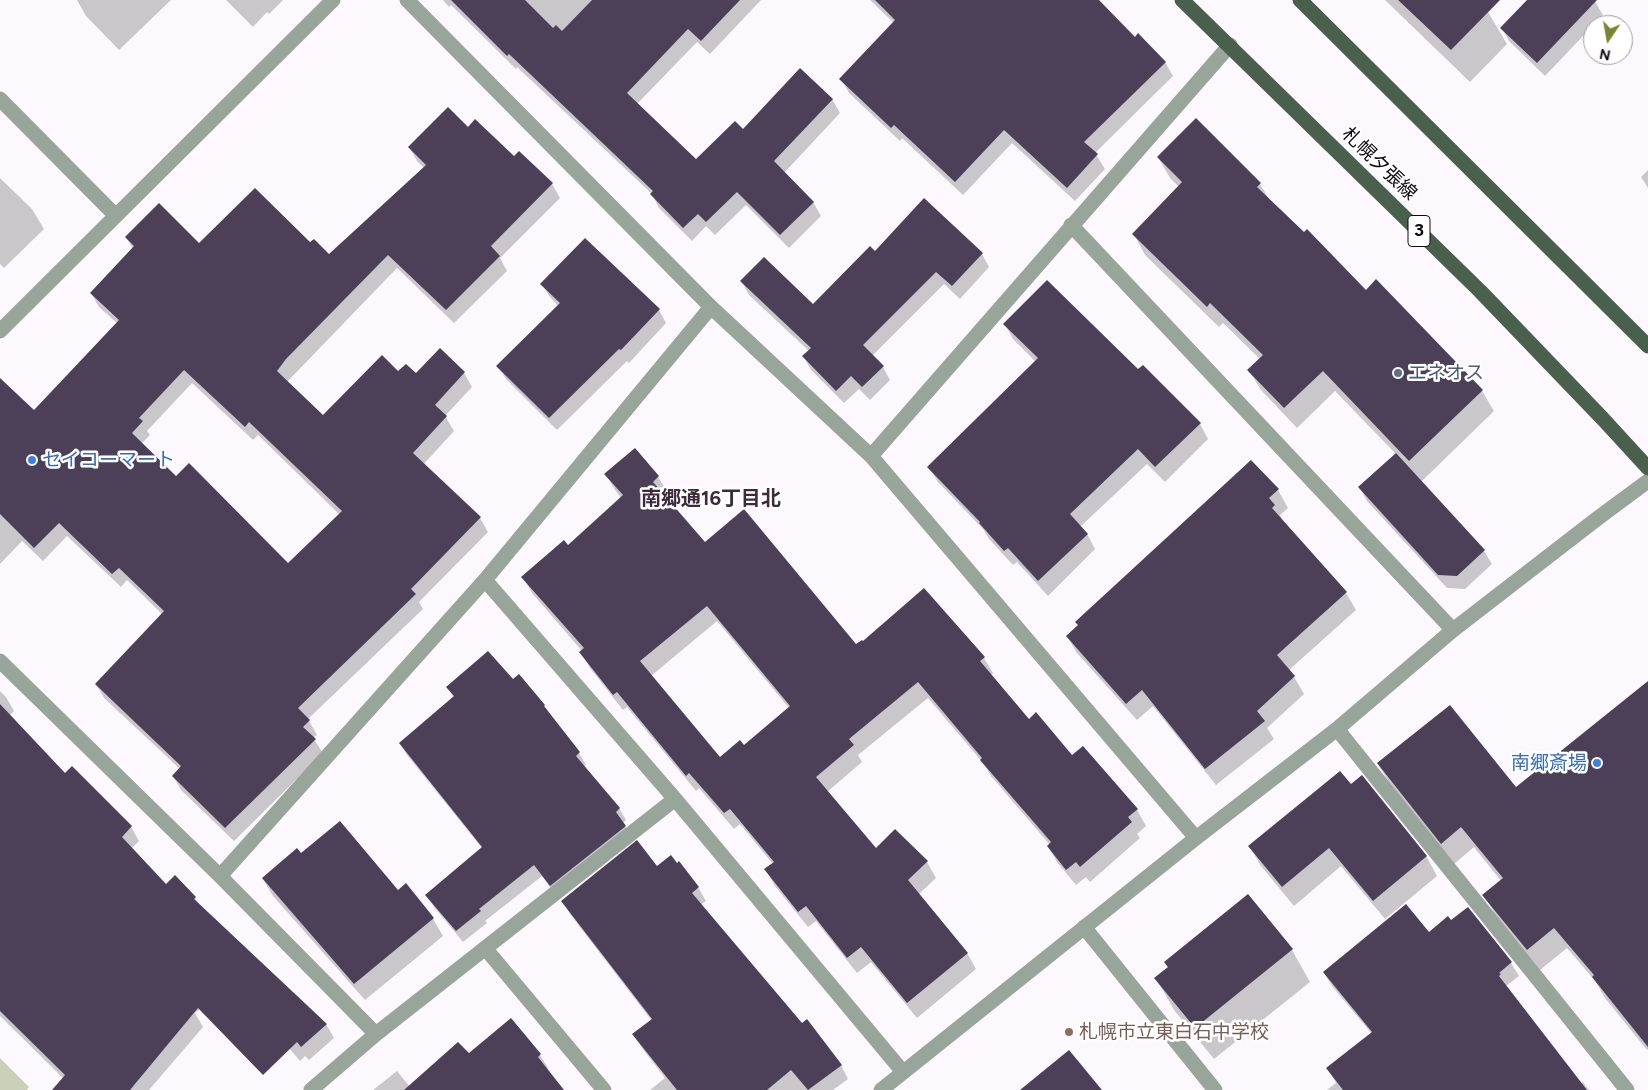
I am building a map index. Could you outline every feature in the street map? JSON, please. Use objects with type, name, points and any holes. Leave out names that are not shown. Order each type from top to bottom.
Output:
[{"type":"main road","name":"札幌夕張線","points":[[1182,0],[1480,291],[1648,468]]},
{"type":"main road","points":[[1300,0],[1648,346]]},
{"type":"street","points":[[0,331],[333,0]]},
{"type":"street","points":[[407,0],[711,306],[871,456],[1196,838]]},
{"type":"street","points":[[871,456],[1230,45]]},
{"type":"street","points":[[0,99],[116,216]]},
{"type":"street","points":[[1071,225],[1453,630]]},
{"type":"street","points":[[220,876],[485,580],[711,306]]},
{"type":"street","points":[[881,1090],[1196,838],[1337,729],[1453,630],[1648,481]]},
{"type":"street","points":[[485,580],[675,799],[903,1072]]},
{"type":"street","points":[[0,661],[220,876],[376,1034]]},
{"type":"street","points":[[1337,729],[1627,1090]]},
{"type":"street","points":[[311,1090],[376,1034],[675,799]]},
{"type":"street","points":[[1084,927],[1215,1090]]},
{"type":"street","points":[[484,948],[604,1090]]},
{"type":"green space","points":[[0,1058],[29,1087],[27,1090],[0,1090]]},
{"type":"building","points":[[451,0],[525,0],[553,28],[556,25],[562,31],[592,0],[740,0],[701,41],[688,29],[627,93],[696,159],[735,121],[743,129],[800,68],[833,99],[774,161],[814,202],[780,235],[737,192],[706,222],[698,214],[683,228],[650,194],[653,191],[509,54],[507,56]]},
{"type":"building","points":[[875,0],[1099,0],[1135,37],[1138,33],[1166,62],[1084,142],[1098,154],[1067,188],[1004,130],[955,182],[894,125],[891,128],[839,79],[895,20]]},
{"type":"building","points":[[1398,0],[1500,0],[1451,50]]},
{"type":"building","points":[[1527,0],[1597,0],[1537,63],[1500,28]]},
{"type":"building","points":[[448,107],[468,127],[475,119],[514,156],[519,151],[553,183],[491,246],[500,256],[446,310],[388,255],[286,359],[277,371],[323,415],[382,355],[398,371],[406,364],[416,373],[440,348],[465,372],[435,405],[447,416],[413,453],[481,517],[411,589],[416,594],[298,708],[310,720],[303,727],[316,739],[225,828],[172,776],[181,766],[95,684],[164,611],[119,568],[112,574],[59,523],[34,548],[0,514],[0,378],[34,410],[119,320],[90,293],[134,246],[125,237],[159,203],[199,243],[255,188],[310,242],[314,239],[329,254],[426,165],[408,147]],"holes":[[[184,370],[245,427],[249,422],[342,511],[288,563],[189,463],[176,476],[132,433],[143,421],[139,418]]]},
{"type":"building","points":[[1196,118],[1261,183],[1257,187],[1304,232],[1307,229],[1366,290],[1376,279],[1483,390],[1409,461],[1323,371],[1284,408],[1247,370],[1263,355],[1210,303],[1207,307],[1132,234],[1182,182],[1157,157]]},
{"type":"building","points":[[924,198],[983,253],[952,286],[936,272],[863,345],[884,366],[862,387],[851,376],[836,391],[802,356],[811,348],[740,281],[764,257],[813,304],[870,246],[875,251]]},
{"type":"building","points":[[585,238],[660,309],[621,350],[619,349],[549,418],[496,366],[560,303],[540,284]]},
{"type":"building","points":[[1047,280],[1138,369],[1143,365],[1201,423],[1155,467],[1138,449],[1070,514],[1088,534],[1038,581],[1008,548],[1004,551],[980,522],[927,467],[1038,358],[1003,324]]},
{"type":"building","points":[[635,448],[659,476],[653,482],[705,542],[744,509],[856,644],[863,641],[924,588],[985,657],[980,661],[1029,719],[1036,712],[1072,755],[1083,746],[1138,809],[1128,817],[1132,822],[1080,867],[1076,862],[1066,870],[1047,846],[1051,842],[980,760],[982,758],[918,682],[849,739],[854,745],[816,777],[876,848],[895,829],[928,861],[908,880],[968,953],[907,1003],[861,947],[847,958],[806,906],[798,912],[764,869],[774,862],[730,809],[724,813],[689,773],[686,776],[617,692],[613,695],[579,652],[584,648],[521,577],[564,540],[568,545],[623,495],[604,474]],"holes":[[[707,606],[790,706],[744,745],[740,740],[720,757],[640,661]]]},
{"type":"building","points":[[1396,453],[1485,550],[1457,576],[1438,575],[1358,487]]},
{"type":"building","points":[[1251,460],[1279,489],[1269,498],[1275,505],[1272,508],[1347,592],[1277,655],[1295,676],[1257,711],[1265,721],[1205,769],[1142,690],[1126,704],[1066,636],[1078,625],[1075,622]]},
{"type":"building","points":[[488,651],[513,679],[519,674],[545,705],[580,752],[576,756],[620,808],[616,812],[626,826],[550,886],[534,865],[479,909],[481,911],[456,931],[425,895],[482,847],[399,743],[454,696],[446,687]]},
{"type":"building","points":[[1648,681],[1648,1047],[1592,977],[1594,975],[1554,928],[1527,950],[1482,895],[1503,878],[1461,827],[1441,844],[1377,763],[1450,705],[1516,787]]},
{"type":"building","points":[[0,704],[65,773],[72,766],[132,826],[122,837],[166,884],[175,875],[196,897],[194,899],[327,1024],[301,1047],[297,1042],[263,1075],[198,1008],[130,1090],[52,1090],[65,1075],[0,1011]]},
{"type":"building","points":[[1340,771],[1351,784],[1362,775],[1427,856],[1373,901],[1329,848],[1282,887],[1248,846]]},
{"type":"building","points":[[340,821],[398,890],[406,883],[434,918],[354,984],[262,878],[297,848],[301,853]]},
{"type":"building","points":[[637,840],[657,866],[671,855],[677,863],[679,861],[699,887],[692,893],[802,1023],[807,1019],[842,1065],[808,1090],[791,1070],[767,1090],[677,1090],[632,1034],[652,1019],[561,901]]},
{"type":"building","points":[[1248,894],[1293,949],[1195,1028],[1154,978],[1168,967],[1164,962]]},
{"type":"building","points":[[1406,904],[1429,932],[1448,916],[1451,920],[1468,907],[1512,962],[1499,973],[1501,974],[1499,976],[1587,1090],[1343,1090],[1326,1068],[1372,1032],[1323,972]]},
{"type":"building","points":[[511,1018],[541,1054],[538,1057],[564,1090],[404,1090],[458,1042],[469,1053]]},
{"type":"building","points":[[1069,1050],[1102,1090],[1020,1090]]},
{"type":"place","name":"エネオス","points":[[1398,373]]},
{"type":"place","name":"セイコーマート","points":[[32,460]]},
{"type":"place","name":"南郷斎場","points":[[1597,763]]},
{"type":"place","name":"札幌市立東白石中学校","points":[[1069,1032]]},
{"type":"district","name":"南郷通16丁目北","points":[[711,499]]}]
